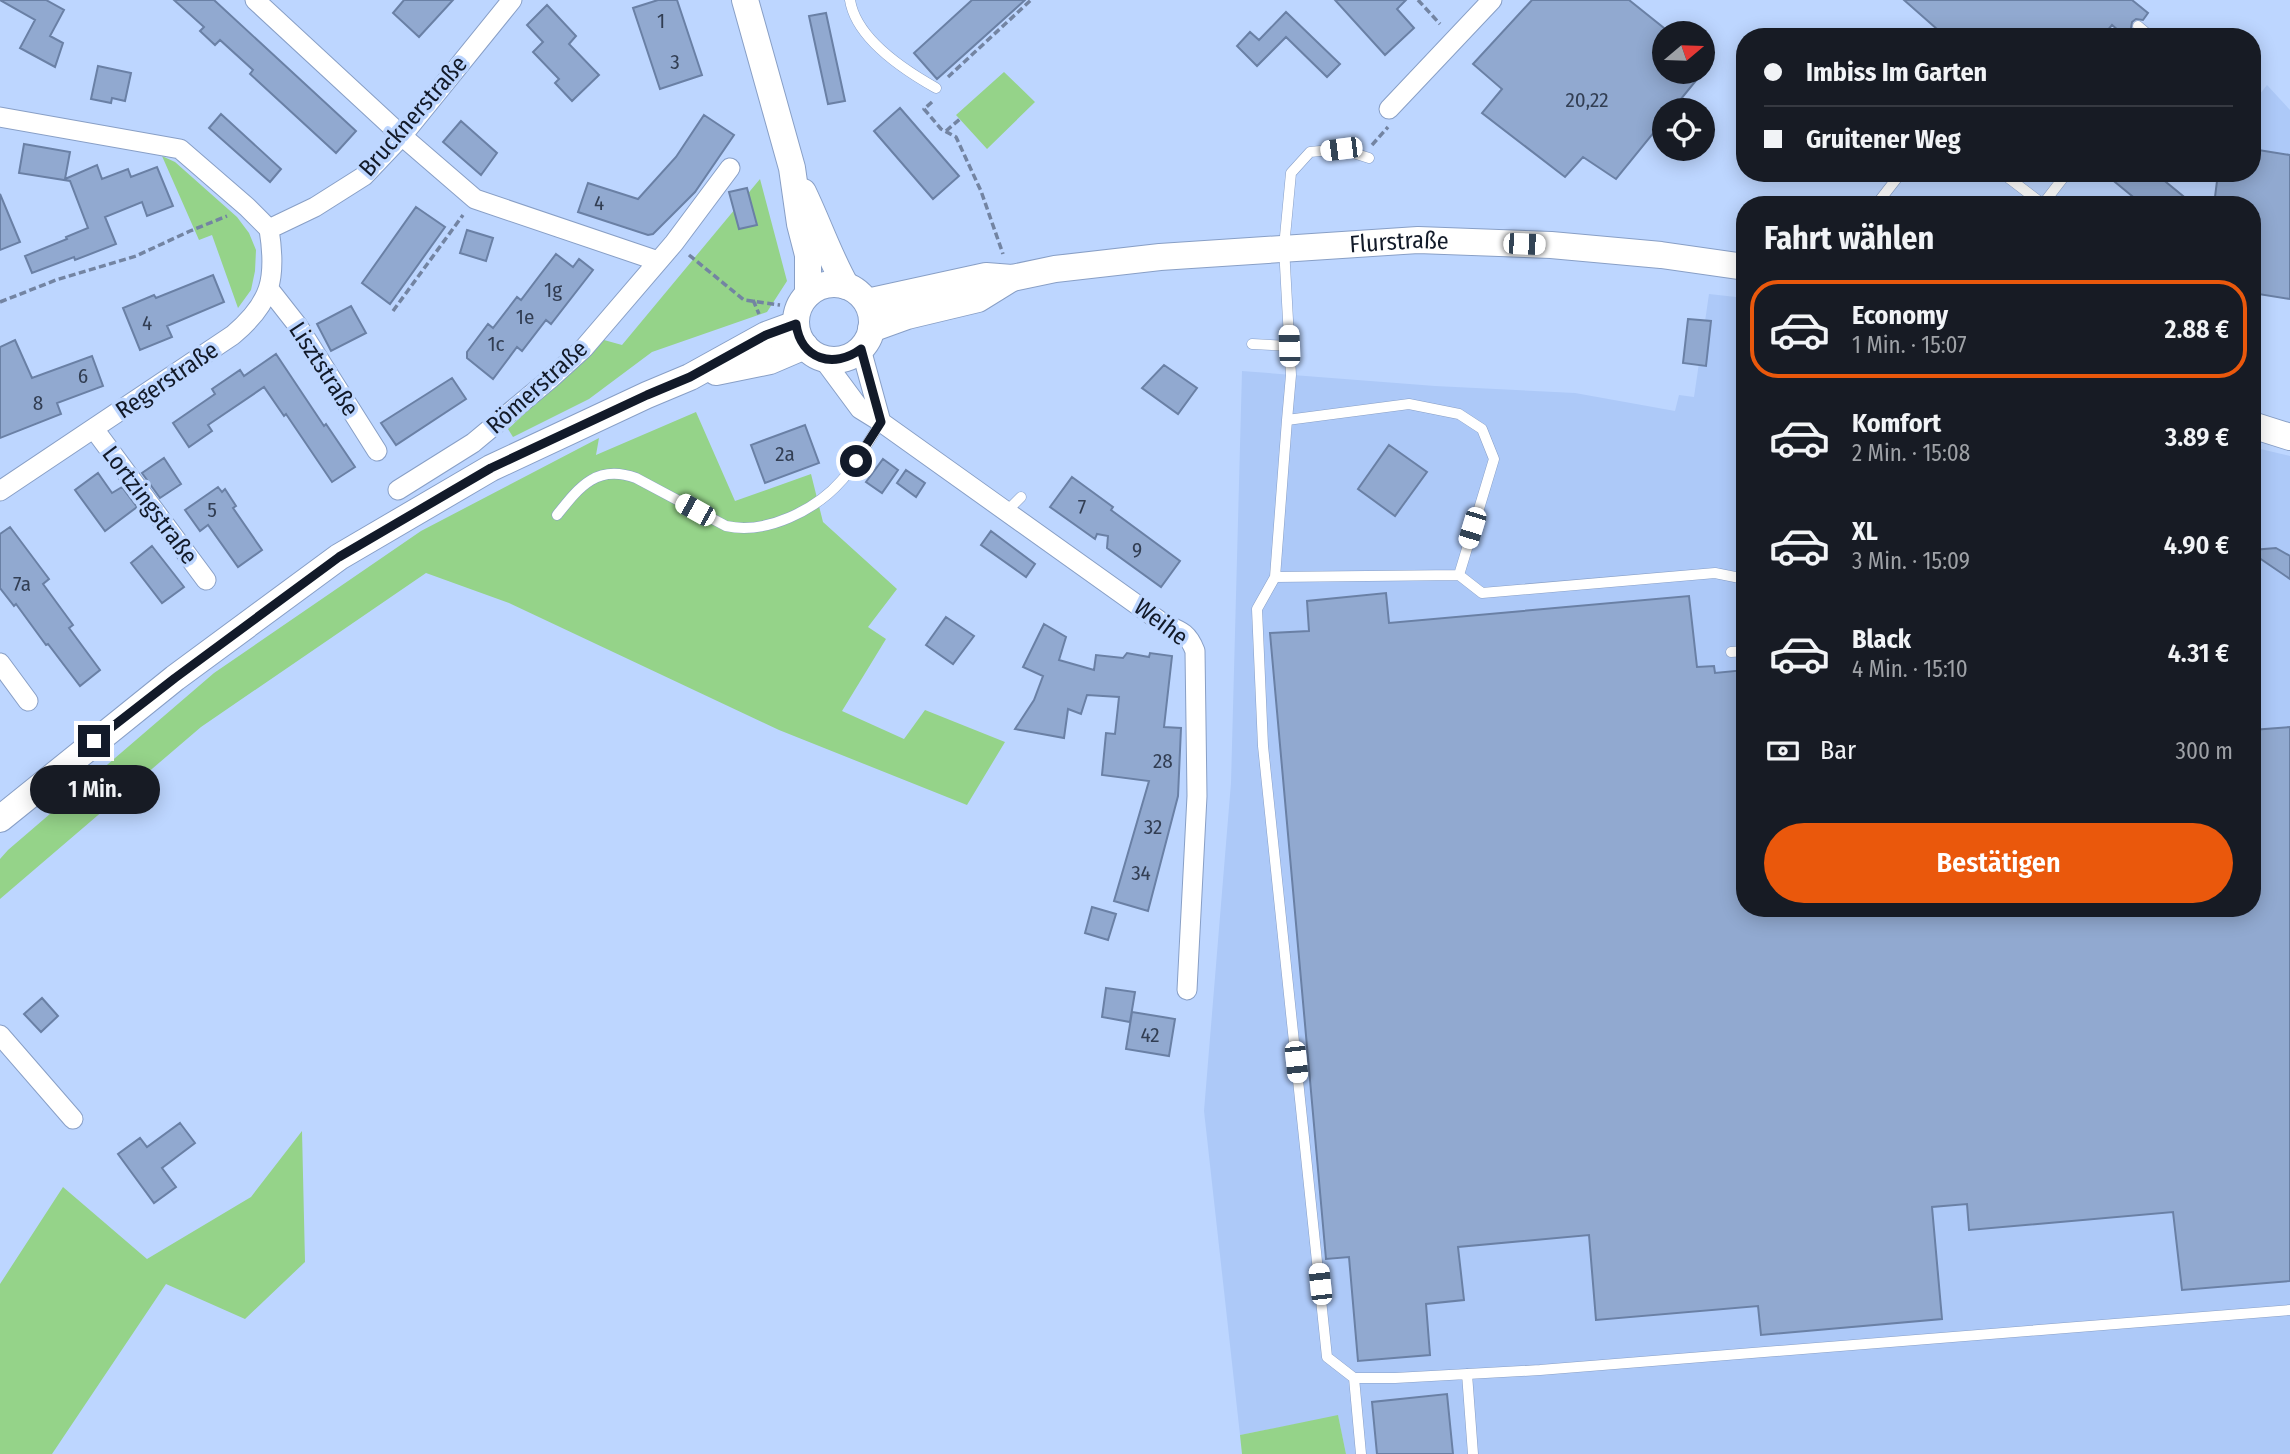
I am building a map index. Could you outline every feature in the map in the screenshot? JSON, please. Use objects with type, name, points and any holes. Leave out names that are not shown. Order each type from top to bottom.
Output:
[{"type":"main road","points":[[745,0],[792,168],[800,224],[808,255],[808,294]]},
{"type":"main road","points":[[792,168],[846,286]]},
{"type":"main road","name":"Flurstraße","points":[[1012,278],[1160,257],[1418,240],[1551,245],[1661,255],[1736,266]]},
{"type":"main road","points":[[867,302],[986,276],[1012,278]]},
{"type":"main road","points":[[0,818],[175,678],[339,557],[491,468],[690,377],[766,335],[801,334],[844,359],[866,339],[907,316],[978,299],[1012,278]]},
{"type":"main road","points":[[801,334],[797,313],[808,294],[826,285],[846,286],[855,290],[867,302],[871,317],[866,339]]},
{"type":"main road","points":[[2261,428],[2290,437]]},
{"type":"street","points":[[255,0],[402,136],[475,199],[658,261]]},
{"type":"street","name":"Brucknerstraße","points":[[268,229],[343,191],[364,176],[402,136],[512,0]]},
{"type":"street","points":[[1389,109],[1492,0]]},
{"type":"street","points":[[0,117],[180,149],[247,207],[268,229]]},
{"type":"street","name":"Römerstraße","points":[[398,490],[473,443],[584,348],[674,243],[730,168]]},
{"type":"street","name":"Regerstraße","points":[[0,491],[253,319],[269,289],[272,252],[268,229]]},
{"type":"street","name":"Lisztstraße","points":[[269,289],[298,326],[377,451]]},
{"type":"street","name":"Weihe","points":[[801,334],[860,409],[1014,504],[1164,624],[1191,639],[1195,651],[1197,796],[1187,990]]},
{"type":"street","points":[[866,339],[881,422]]},
{"type":"street","name":"Lortzingstraße","points":[[93,429],[206,580]]},
{"type":"street","points":[[0,663],[28,701]]},
{"type":"street","points":[[0,1035],[72,1119]]},
{"type":"lane","points":[[849,0],[855,20],[876,45],[905,69],[936,88]]},
{"type":"lane","points":[[1300,144],[1310,152]]},
{"type":"lane","points":[[1369,158],[1341,149],[1310,152],[1292,173],[1284,247],[1290,374],[1275,577],[1257,609],[1263,746],[1327,1357],[1354,1378],[1395,1378],[1568,1368],[2290,1310]]},
{"type":"lane","points":[[1883,196],[1894,182]]},
{"type":"lane","points":[[2013,182],[2030,196]]},
{"type":"lane","points":[[2046,196],[2059,182]]},
{"type":"lane","points":[[1277,190],[1289,198]]},
{"type":"lane","points":[[1252,344],[1289,346]]},
{"type":"lane","points":[[1287,420],[1409,404],[1459,414],[1482,429],[1494,459],[1458,575]]},
{"type":"lane","points":[[557,514],[586,481],[604,474],[623,473],[726,527],[740,529],[770,524],[818,502],[843,480],[881,422]]},
{"type":"lane","points":[[1275,577],[1458,575],[1482,593],[1715,573],[1736,577]]},
{"type":"lane","points":[[1731,652],[1736,652]]},
{"type":"lane","points":[[1467,1374],[1473,1454]]},
{"type":"lane","points":[[1354,1378],[1360,1454]]},
{"type":"path","points":[[1012,278],[981,191],[956,137],[924,109],[942,93],[936,88],[1031,0]]},
{"type":"path","points":[[1418,0],[1454,40]]},
{"type":"path","points":[[946,131],[960,119]]},
{"type":"path","points":[[393,311],[475,199]]},
{"type":"path","points":[[0,302],[56,280],[136,256],[225,217]]},
{"type":"path","points":[[674,243],[744,300],[753,300],[801,334]]},
{"type":"path","points":[[753,300],[761,320]]},
{"type":"shaded area","points":[[2267,85],[2290,110],[2290,299],[2261,295],[2261,196],[2215,196],[2217,182],[2261,182],[2261,93]]},
{"type":"shaded area","points":[[1709,294],[1736,297],[1736,917],[2261,917],[2261,449],[2290,456],[2290,1454],[1346,1454],[1338,1416],[1240,1435],[1204,1111],[1231,783],[1242,371],[1435,386],[1575,393],[1675,411],[1679,395],[1694,397]]},
{"type":"green space","points":[[1004,72],[1035,102],[987,149],[956,115]]},
{"type":"green space","points":[[162,156],[175,162],[237,217],[249,233],[256,250],[255,271],[251,290],[238,308],[212,235],[199,240]]},
{"type":"green space","points":[[760,179],[787,281],[767,312],[652,352],[589,399],[513,437],[508,429],[604,340],[622,345]]},
{"type":"green space","points":[[696,412],[735,501],[811,474],[823,522],[897,589],[868,627],[886,639],[842,711],[904,739],[925,710],[1005,742],[967,805],[779,730],[509,603],[426,573],[201,727],[0,899],[0,859],[8,850],[214,673],[421,531],[599,438],[596,455]]},
{"type":"green space","points":[[302,1131],[305,1262],[245,1319],[166,1284],[52,1454],[0,1454],[0,1284],[63,1187],[147,1259],[251,1197]]},
{"type":"green space","points":[[1338,1415],[1346,1454],[1242,1454],[1240,1435]]},
{"type":"building","points":[[0,0],[46,0],[64,10],[50,36],[63,43],[55,67],[20,48],[35,20]]},
{"type":"building","points":[[174,0],[214,0],[356,131],[336,153],[250,74],[253,70],[220,40],[215,45],[200,31],[204,27]]},
{"type":"building","points":[[404,0],[453,0],[419,37],[393,13]]},
{"type":"building","points":[[658,0],[677,0],[702,75],[660,89],[633,8]]},
{"type":"building","points":[[972,0],[1025,0],[937,79],[914,53]]},
{"type":"building","points":[[1335,0],[1406,0],[1397,9],[1414,28],[1385,55]]},
{"type":"building","points":[[1532,0],[1629,0],[1655,21],[1652,21],[1652,84],[1693,84],[1682,98],[1652,98],[1652,135],[1616,179],[1583,157],[1565,177],[1482,113],[1502,89],[1473,64]]},
{"type":"building","points":[[1904,0],[2132,0],[2148,13],[2143,20],[2136,19],[2132,22],[2131,28],[2116,28],[2112,25],[2110,28],[1936,28]]},
{"type":"building","points":[[547,5],[576,36],[569,44],[599,75],[572,101],[555,83],[559,79],[533,52],[543,42],[527,25]]},
{"type":"building","points":[[1286,12],[1340,64],[1327,77],[1286,37],[1257,66],[1237,46],[1250,32],[1259,40]]},
{"type":"building","points":[[826,13],[845,101],[828,104],[809,16]]},
{"type":"building","points":[[98,66],[131,73],[125,101],[112,98],[111,103],[91,99]]},
{"type":"building","points":[[900,108],[959,176],[933,199],[874,131]]},
{"type":"building","points":[[221,114],[281,169],[270,182],[209,128]]},
{"type":"building","points":[[704,115],[734,135],[695,192],[653,234],[648,235],[578,212],[588,183],[638,199],[676,157]]},
{"type":"building","points":[[461,121],[497,153],[481,175],[443,142]]},
{"type":"building","points":[[24,144],[70,152],[65,179],[97,165],[102,179],[128,169],[131,177],[157,167],[173,206],[147,216],[142,202],[105,217],[116,244],[32,273],[25,256],[88,228],[70,181],[19,173]]},
{"type":"building","points":[[2261,150],[2290,155],[2290,299],[2261,294],[2261,196],[2215,196],[2217,182],[2261,182]]},
{"type":"building","points":[[2115,182],[2166,182],[2183,196],[2132,196]]},
{"type":"building","points":[[747,188],[757,225],[739,229],[729,192]]},
{"type":"building","points":[[0,194],[20,242],[0,250]]},
{"type":"building","points":[[416,207],[445,227],[390,304],[362,283]]},
{"type":"building","points":[[467,230],[493,238],[486,261],[460,253]]},
{"type":"building","points":[[556,254],[573,267],[579,259],[593,270],[551,324],[546,320],[522,351],[517,347],[493,379],[467,358],[467,352],[488,324],[493,328],[517,297],[521,300]]},
{"type":"building","points":[[213,275],[224,302],[167,326],[172,337],[140,350],[123,308]]},
{"type":"building","points":[[351,306],[366,333],[331,351],[317,324]]},
{"type":"building","points":[[1688,319],[1711,321],[1706,366],[1683,363]]},
{"type":"building","points":[[15,340],[32,378],[92,356],[103,386],[57,403],[61,414],[0,438],[0,347]]},
{"type":"building","points":[[276,354],[355,467],[332,482],[286,414],[284,416],[264,387],[208,425],[212,431],[189,447],[173,423],[215,394],[212,389],[240,370],[244,376]]},
{"type":"building","points":[[1164,365],[1197,388],[1178,414],[1142,388]]},
{"type":"building","points":[[452,378],[466,399],[396,445],[381,423]]},
{"type":"building","points":[[805,425],[819,463],[765,483],[751,445]]},
{"type":"building","points":[[1389,445],[1427,472],[1395,516],[1358,489]]},
{"type":"building","points":[[164,458],[181,484],[160,498],[142,473]]},
{"type":"building","points":[[883,459],[898,470],[882,493],[866,482]]},
{"type":"building","points":[[906,470],[925,483],[916,497],[897,483]]},
{"type":"building","points":[[98,473],[112,493],[122,487],[137,507],[105,531],[75,490]]},
{"type":"building","points":[[1072,477],[1113,507],[1111,510],[1180,561],[1161,587],[1107,548],[1108,536],[1097,534],[1095,539],[1050,507]]},
{"type":"building","points":[[218,487],[222,492],[225,489],[236,506],[233,508],[262,550],[238,567],[208,525],[200,531],[185,510]]},
{"type":"building","points":[[10,527],[49,579],[43,584],[73,625],[69,628],[100,670],[80,686],[16,604],[14,606],[0,588],[0,534]]},
{"type":"building","points":[[991,531],[1035,564],[1026,577],[981,545]]},
{"type":"building","points":[[152,546],[184,587],[162,603],[131,563]]},
{"type":"building","points":[[2276,548],[2290,556],[2290,579],[2261,559],[2261,549]]},
{"type":"building","points":[[1386,593],[1389,623],[1689,596],[1697,667],[1714,666],[1715,673],[1736,671],[1736,917],[2261,917],[2261,729],[2290,727],[2290,1281],[2182,1290],[2173,1212],[1969,1230],[1967,1204],[1932,1207],[1942,1319],[1761,1335],[1758,1306],[1596,1320],[1589,1235],[1458,1247],[1464,1300],[1426,1304],[1430,1355],[1358,1361],[1349,1257],[1326,1259],[1270,633],[1309,631],[1307,601]]},
{"type":"building","points":[[946,617],[974,636],[953,664],[926,645]]},
{"type":"building","points":[[1044,624],[1066,637],[1059,660],[1094,670],[1096,655],[1123,658],[1127,653],[1149,657],[1150,653],[1172,656],[1164,727],[1181,728],[1178,796],[1148,911],[1114,901],[1149,781],[1102,775],[1106,733],[1115,734],[1119,697],[1087,695],[1081,714],[1068,709],[1064,738],[1015,729],[1034,700],[1043,676],[1023,667]]},
{"type":"building","points":[[1092,907],[1116,914],[1108,940],[1085,933]]},
{"type":"building","points":[[1106,988],[1135,992],[1130,1022],[1102,1017]]},
{"type":"building","points":[[42,998],[58,1016],[41,1032],[24,1014]]},
{"type":"building","points":[[1132,1012],[1175,1019],[1169,1056],[1126,1049]]},
{"type":"building","points":[[180,1123],[195,1143],[162,1168],[176,1187],[154,1203],[118,1154],[140,1138],[147,1147]]},
{"type":"building","points":[[1447,1394],[1453,1454],[1377,1454],[1372,1402]]},
{"type":"route","points":[[94,741],[339,557],[491,468],[690,377],[766,335],[796,324],[799,337],[805,346],[824,359],[844,359],[861,349],[881,422],[856,461]]}]
